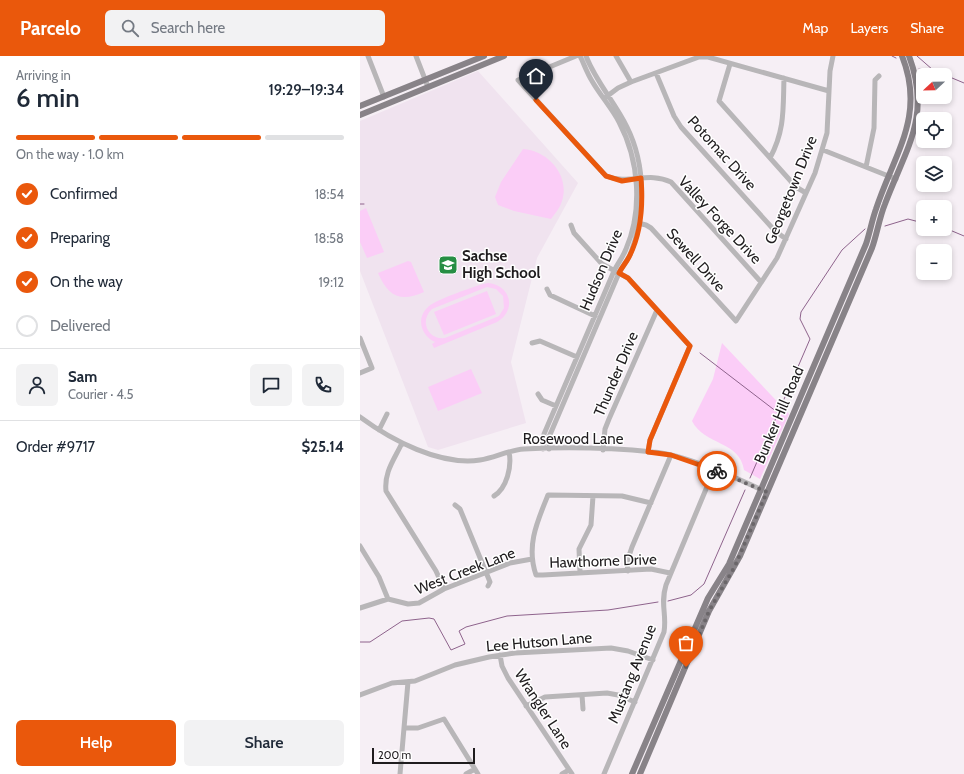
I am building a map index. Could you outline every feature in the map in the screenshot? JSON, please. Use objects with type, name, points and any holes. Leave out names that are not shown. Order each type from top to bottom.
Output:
[{"type":"main road","points":[[360,106],[484,56]]},
{"type":"main road","points":[[360,115],[504,56]]},
{"type":"main road","name":"Bunker Hill Road","points":[[640,774],[709,611],[735,566],[764,491],[866,244],[876,208],[904,140],[911,112],[910,86],[902,56]]},
{"type":"main road","name":"Bunker Hill Road","points":[[632,774],[708,598],[729,564],[764,491],[865,266],[877,234],[885,204],[909,148],[917,116],[917,88],[909,56]]},
{"type":"street","points":[[368,56],[384,97]]},
{"type":"street","points":[[416,56],[428,87]]},
{"type":"street","name":"Valley Forge Drive","points":[[576,56],[518,80],[606,176],[622,181],[653,177],[671,182],[761,282]]},
{"type":"street","name":"Hudson Drive","points":[[580,56],[591,80],[606,97]]},
{"type":"street","name":"Hudson Drive","points":[[546,449],[636,222],[636,196],[638,179],[632,156],[626,137],[597,81],[586,56]]},
{"type":"street","points":[[616,56],[631,82]]},
{"type":"street","name":"Georgetown Drive","points":[[736,321],[777,258],[806,193],[823,150],[827,133],[829,91],[833,56]]},
{"type":"street","points":[[606,97],[618,88],[631,82],[699,57],[708,57],[829,91]]},
{"type":"street","points":[[730,64],[719,101],[796,186],[806,193]]},
{"type":"street","name":"Potomac Drive","points":[[656,73],[674,116],[681,127],[775,231],[786,239]]},
{"type":"street","points":[[866,167],[874,128],[875,80],[879,76]]},
{"type":"street","points":[[770,158],[778,143],[782,127],[784,78]]},
{"type":"street","points":[[823,150],[896,179]]},
{"type":"street","name":"Sewell Drive","points":[[636,222],[646,225],[659,237],[736,321]]},
{"type":"street","points":[[571,225],[574,233],[602,264],[628,278],[690,346],[650,440],[648,452]]},
{"type":"street","name":"Hudson Drive","points":[[546,449],[544,434],[595,316],[617,272]]},
{"type":"street","points":[[546,289],[550,295],[595,316]]},
{"type":"street","name":"Thunder Drive","points":[[604,450],[605,429],[657,310]]},
{"type":"street","points":[[360,338],[372,368],[360,373]]},
{"type":"street","points":[[532,343],[540,341],[577,357]]},
{"type":"street","points":[[538,394],[542,400],[556,406]]},
{"type":"street","points":[[379,430],[387,414]]},
{"type":"street","name":"Rosewood Lane","points":[[360,417],[402,443],[438,456],[459,461],[480,460],[522,449],[648,452],[671,455],[714,470],[764,491]]},
{"type":"street","points":[[402,443],[387,470],[386,491],[436,571],[444,589]]},
{"type":"street","points":[[494,496],[499,492],[509,470],[511,462],[509,452]]},
{"type":"street","points":[[628,571],[627,562],[632,547],[671,455]]},
{"type":"street","name":"Mustang Avenue","points":[[604,774],[664,632],[665,623],[662,597],[670,573],[714,470]]},
{"type":"street","points":[[532,559],[531,544],[535,527],[548,495],[622,496],[651,502]]},
{"type":"street","points":[[580,574],[579,549],[591,525],[593,496]]},
{"type":"street","points":[[455,505],[460,509],[490,582],[488,586]]},
{"type":"street","points":[[360,546],[379,577],[388,598],[360,608]]},
{"type":"street","name":"West Creek Lane","points":[[388,598],[408,604],[419,603],[444,589],[510,563],[532,559]]},
{"type":"street","name":"Hawthorne Drive","points":[[532,559],[536,574],[580,574],[651,569],[670,573]]},
{"type":"street","name":"Lee Hutson Lane","points":[[360,695],[392,683],[422,679],[470,661],[500,655],[611,648],[628,650],[653,660]]},
{"type":"street","name":"Wrangler Lane","points":[[500,655],[505,673],[570,772]]},
{"type":"street","points":[[400,774],[408,682]]},
{"type":"street","points":[[526,706],[545,697],[612,693],[635,702]]},
{"type":"street","points":[[582,695],[583,709]]},
{"type":"street","points":[[404,728],[418,728],[444,719],[478,774]]},
{"type":"street","points":[[466,774],[475,769]]},
{"type":"street","points":[[562,774],[570,772]]},
{"type":"shaded area","name":"Sachse High School","points":[[478,71],[578,183],[537,258],[511,362],[526,423],[438,450],[428,447],[360,271],[360,121]]},
{"type":"shaded area","points":[[523,149],[542,155],[550,161],[561,177],[564,186],[563,196],[560,206],[551,219],[514,211],[498,205],[495,197],[501,182]]},
{"type":"shaded area","points":[[366,208],[384,252],[367,258],[360,242],[360,211]]},
{"type":"shaded area","points":[[408,261],[411,262],[424,292],[408,297],[402,297],[391,292],[386,287],[378,273]]},
{"type":"shaded area","points":[[488,283],[496,285],[502,288],[506,293],[509,299],[509,305],[503,317],[497,322],[434,348],[432,344],[435,342],[427,336],[422,327],[421,322],[424,312],[432,304],[456,293]],"holes":[[[487,287],[496,289],[503,296],[504,308],[499,316],[445,338],[434,336],[427,329],[426,319],[432,309]]]},
{"type":"shaded area","points":[[487,291],[496,314],[444,335],[434,312]]},
{"type":"shaded area","points":[[722,343],[789,414],[760,479],[744,470],[736,453],[705,435],[692,421],[713,379]]},
{"type":"shaded area","points":[[471,369],[482,393],[438,411],[428,387]]},
{"type":"waterway","points":[[892,56],[896,58]]},
{"type":"waterway","points":[[917,56],[931,68]]},
{"type":"waterway","points":[[952,78],[964,83]]},
{"type":"waterway","points":[[885,226],[908,219],[916,221]]},
{"type":"waterway","points":[[750,478],[810,339],[800,319],[801,312],[842,250],[865,229]]},
{"type":"waterway","points":[[952,231],[964,236]]},
{"type":"waterway","points":[[700,353],[777,412]]},
{"type":"waterway","points":[[668,601],[691,595],[704,584],[745,490]]},
{"type":"waterway","points":[[360,642],[370,642],[402,621],[429,618],[434,619],[451,650],[465,644],[459,631],[466,627],[507,616],[608,610],[658,602]]},
{"type":"way so far","points":[[686,667],[709,611],[735,566],[767,492],[717,471]]},
{"type":"place","name":"Sachse High School","points":[[448,265]]},
{"type":"route","points":[[536,100],[606,176],[622,181],[641,178],[642,206],[639,223],[629,256],[619,273],[628,278],[690,346],[650,440],[648,452],[671,455],[717,471]]}]
